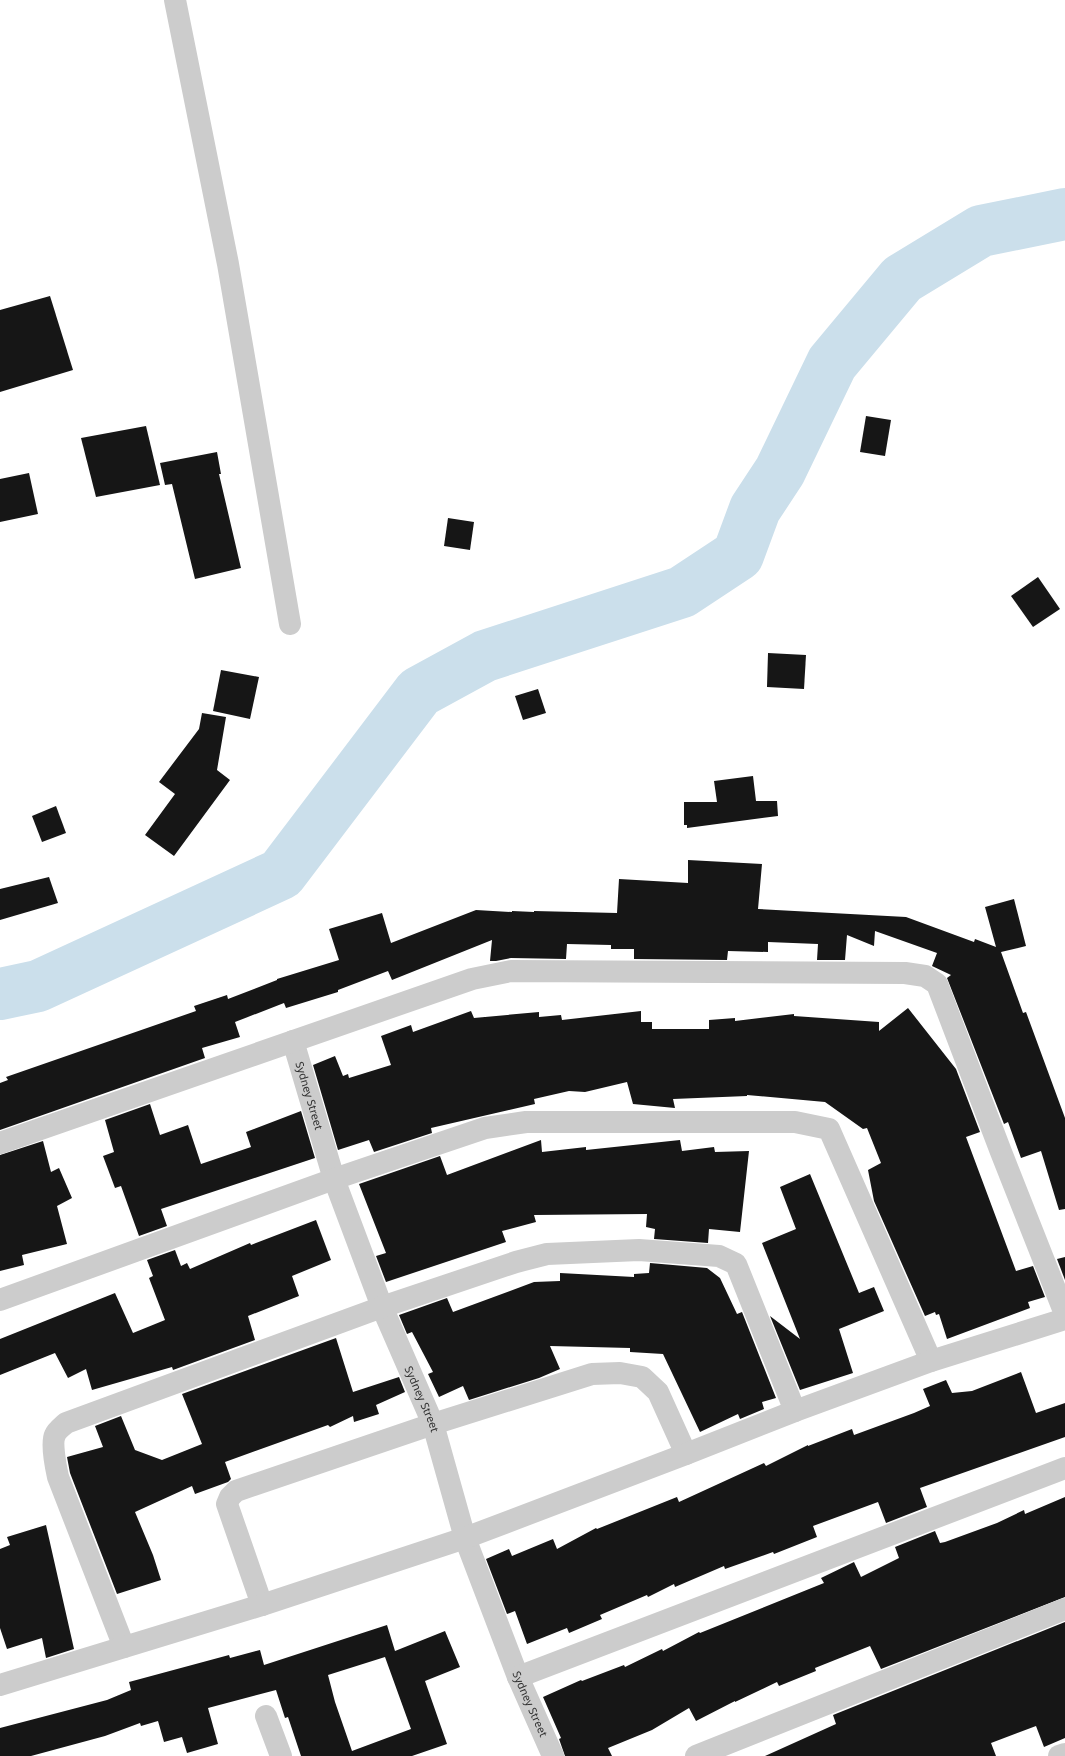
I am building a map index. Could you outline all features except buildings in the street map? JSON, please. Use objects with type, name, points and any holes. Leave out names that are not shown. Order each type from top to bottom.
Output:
[{"type":"street","points":[[175,0],[228,264],[290,624]]},
{"type":"street","points":[[0,1143],[472,979],[511,971],[905,973],[925,976],[937,984],[944,1000],[1001,1152],[1065,1314]]},
{"type":"street","name":"Sydney Street","points":[[293,1042],[334,1179],[382,1307],[433,1424],[465,1538],[518,1677],[553,1756]]},
{"type":"street","points":[[0,1300],[334,1179],[485,1128],[526,1122],[795,1122],[829,1129],[931,1361]]},
{"type":"street","points":[[124,1647],[58,1477],[55,1462],[54,1436],[59,1429],[66,1423],[382,1307],[516,1262],[547,1254],[639,1250],[719,1256],[736,1264],[795,1411]]},
{"type":"street","points":[[0,1685],[262,1605],[465,1538],[795,1411],[931,1361],[1065,1319]]},
{"type":"street","points":[[262,1605],[228,1504],[230,1496],[236,1491],[433,1424],[592,1374],[620,1373],[642,1378],[658,1392],[686,1454]]},
{"type":"street","points":[[518,1677],[1065,1468]]},
{"type":"street","points":[[696,1756],[1065,1609]]},
{"type":"street","points":[[266,1716],[281,1756]]},
{"type":"street","points":[[1059,1756],[1065,1754]]},
{"type":"waterway","points":[[0,994],[38,986],[281,874],[419,692],[485,656],[682,592],[738,555],[755,509],[780,471],[832,363],[902,279],[981,231],[1065,214]]}]
